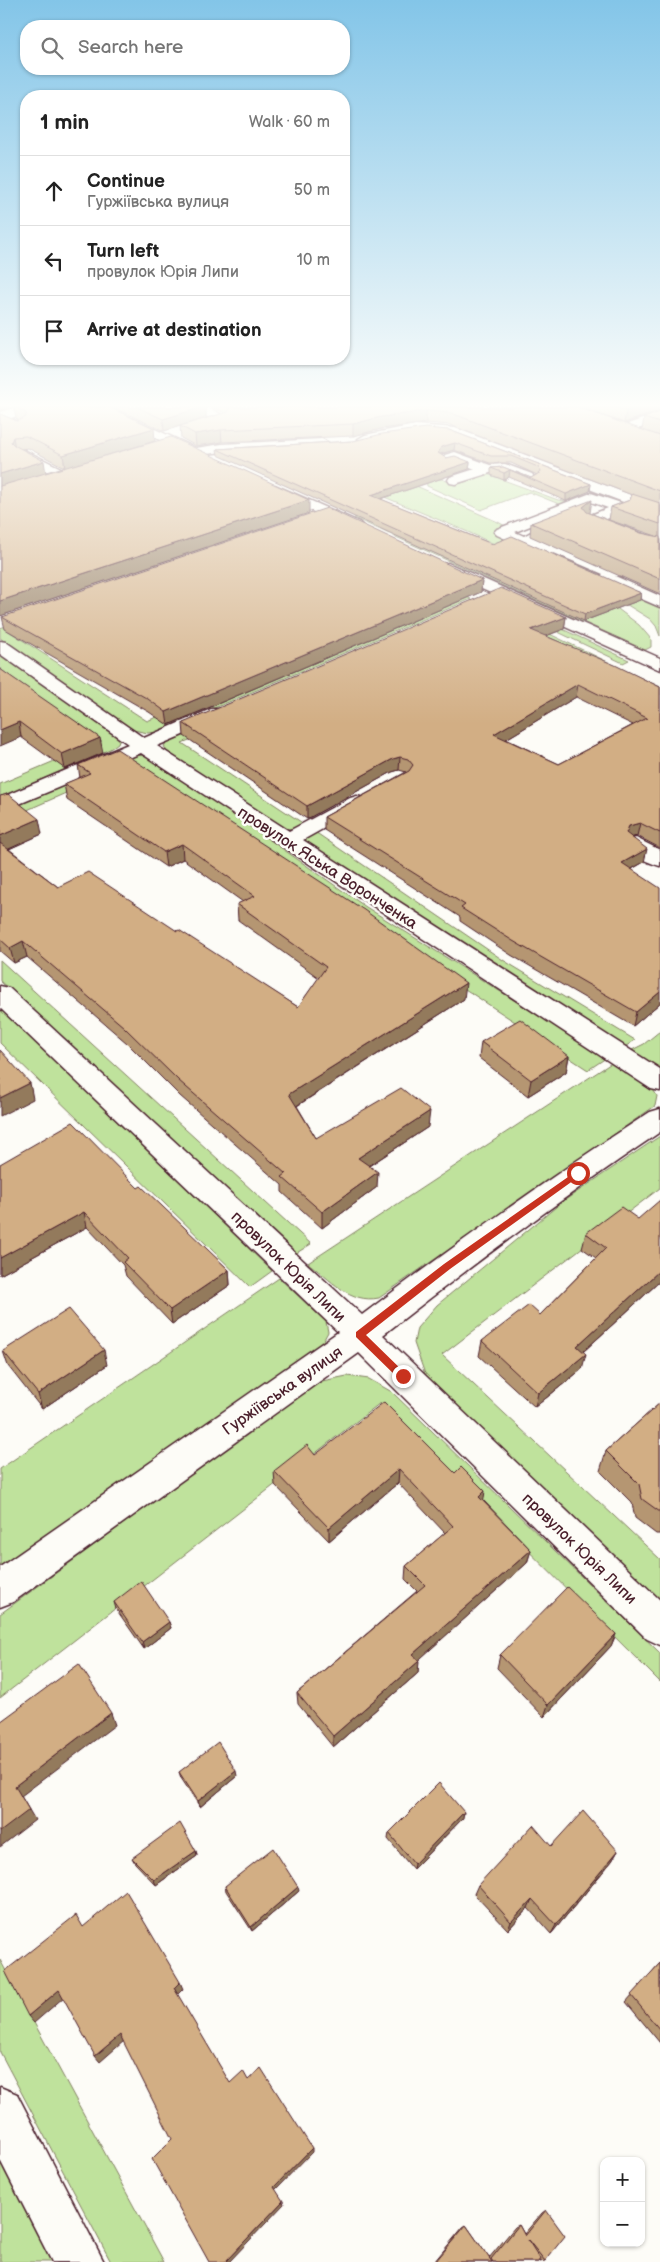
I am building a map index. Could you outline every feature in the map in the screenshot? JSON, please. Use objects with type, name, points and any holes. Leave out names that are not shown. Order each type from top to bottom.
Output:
[{"type":"street","points":[[325,513],[366,531]]},
{"type":"street","points":[[551,513],[502,532],[660,602]]},
{"type":"street","points":[[569,517],[580,513]]},
{"type":"street","points":[[610,513],[591,520],[660,548]]},
{"type":"street","points":[[308,520],[328,514]]},
{"type":"street","points":[[660,548],[641,544],[582,520],[569,517],[543,518],[528,524],[521,532],[532,541],[660,596]]},
{"type":"street","points":[[660,548],[637,545],[572,520],[548,520],[528,530],[529,535],[536,540],[598,567],[612,572],[619,570],[643,580],[639,581],[657,589],[652,591],[660,596]]},
{"type":"street","points":[[438,564],[660,665]]},
{"type":"street","points":[[482,600],[500,592]]},
{"type":"street","name":"провулок Яська Воронченка","points":[[0,646],[143,746],[660,1082]]},
{"type":"street","points":[[642,657],[660,648]]},
{"type":"street","points":[[0,806],[235,706]]},
{"type":"street","points":[[288,840],[374,792]]},
{"type":"street","points":[[636,845],[660,859]]},
{"type":"street","name":"провулок Юрія Липи","points":[[0,994],[290,1265],[359,1335],[660,1626]]},
{"type":"street","name":"Гуржіївська вулиця","points":[[0,1589],[359,1335],[447,1267],[578,1173],[660,1119]]},
{"type":"street","points":[[0,2111],[79,2262]]},
{"type":"green space","points":[[422,513],[477,513],[509,528],[503,532],[660,602],[660,636],[656,626],[650,619],[624,603]]},
{"type":"green space","points":[[359,516],[614,606],[639,625],[651,639],[651,647],[645,650],[354,518]]},
{"type":"green space","points":[[308,523],[471,599],[158,732],[148,733],[133,730],[0,638],[0,628]],"holes":[[[449,597],[147,721],[7,630]]]},
{"type":"green space","points":[[495,602],[506,603],[629,660],[623,663]]},
{"type":"green space","points":[[485,603],[660,687],[660,695],[410,648],[182,743],[304,824],[295,828],[285,829],[167,752],[164,746],[169,738]]},
{"type":"green space","points":[[0,654],[120,737],[118,743],[110,749],[0,798],[0,784],[102,741],[0,669]]},
{"type":"green space","points":[[131,755],[149,756],[366,907],[606,1058],[588,1070],[430,966],[134,763],[0,822],[0,811]]},
{"type":"green space","points":[[315,832],[503,960],[635,1040],[619,1051],[303,840]]},
{"type":"green space","points":[[0,960],[311,1244],[295,1254],[0,981]]},
{"type":"green space","points":[[0,1009],[272,1271],[250,1287],[0,1043]]},
{"type":"green space","points":[[660,1031],[660,1074],[626,1053],[644,1044]]},
{"type":"green space","points":[[613,1062],[652,1088],[657,1096],[655,1106],[379,1298],[369,1299],[350,1294],[332,1283],[308,1263]]},
{"type":"green space","points":[[660,1136],[660,1188],[442,1355],[660,1559],[660,1603],[426,1377],[414,1343],[417,1328],[437,1305],[562,1202]]},
{"type":"green space","points":[[279,1278],[326,1322],[328,1332],[322,1343],[0,1570],[0,1469]]},
{"type":"green space","points":[[347,1376],[369,1379],[392,1392],[660,1653],[660,1682],[380,1403],[0,1698],[0,1614],[317,1382]]},
{"type":"green space","points":[[0,1960],[164,2262],[111,2262],[0,2052]]},
{"type":"green space","points":[[0,2160],[54,2262],[0,2262]]},
{"type":"building","points":[[0,513],[271,513],[0,601]]},
{"type":"building","points":[[313,513],[337,513],[482,580],[166,712],[148,699],[2,617]]},
{"type":"building","points":[[359,513],[414,513],[492,544],[512,536],[641,593],[585,614]]},
{"type":"building","points":[[559,513],[588,513],[641,533],[660,537],[660,579],[531,523]]},
{"type":"building","points":[[627,513],[660,513],[660,524]]},
{"type":"building","points":[[501,588],[566,617],[531,630],[615,665],[660,687],[660,833],[640,823],[629,826],[626,833],[647,849],[622,863],[660,888],[660,992],[636,1012],[513,941],[461,908],[465,905],[324,817],[409,771],[413,765],[408,759],[400,757],[393,759],[307,806],[183,723]],"holes":[[[578,684],[647,718],[559,764],[494,734]]]},
{"type":"building","points":[[0,669],[100,738],[62,754],[19,722],[0,730]]},
{"type":"building","points":[[117,749],[364,910],[466,983],[289,1094],[316,1138],[401,1088],[430,1111],[358,1158],[378,1172],[322,1212],[282,1177],[286,1174],[178,1080],[124,1027],[23,941],[10,948],[0,939],[0,843],[58,887],[88,872],[177,931],[179,930],[298,1007],[326,967],[237,904],[255,896],[182,844],[164,852],[64,784],[90,773],[78,765]]},
{"type":"building","points":[[8,794],[39,819],[0,836],[0,796]]},
{"type":"building","points":[[520,1019],[569,1056],[531,1080],[481,1042]]},
{"type":"building","points":[[0,1050],[30,1083],[0,1098]]},
{"type":"building","points":[[73,1122],[138,1188],[141,1186],[229,1270],[170,1310],[123,1262],[128,1258],[84,1212],[0,1258],[0,1164]]},
{"type":"building","points":[[660,1200],[660,1270],[577,1346],[586,1354],[538,1393],[482,1341],[529,1305],[540,1315],[606,1248],[586,1233],[621,1207],[638,1219]]},
{"type":"building","points":[[69,1309],[104,1350],[38,1394],[3,1351]]},
{"type":"building","points":[[384,1402],[455,1473],[461,1467],[485,1491],[479,1497],[531,1550],[413,1654],[419,1661],[333,1736],[297,1693],[425,1585],[406,1566],[453,1526],[399,1469],[329,1528],[274,1471],[307,1445],[315,1455]]},
{"type":"building","points":[[660,1403],[660,1512],[642,1499],[639,1484],[606,1451]]},
{"type":"building","points":[[141,1581],[169,1622],[142,1642],[114,1602]]},
{"type":"building","points":[[567,1587],[616,1634],[548,1705],[500,1655]]},
{"type":"building","points":[[79,1664],[111,1713],[15,1786],[29,1810],[0,1832],[0,1722]]},
{"type":"building","points":[[218,1742],[236,1771],[198,1801],[179,1772]]},
{"type":"building","points":[[439,1783],[464,1812],[414,1864],[389,1833]]},
{"type":"building","points":[[583,1811],[618,1851],[556,1925],[532,1899],[511,1922],[478,1885],[533,1825],[551,1846]]},
{"type":"building","points":[[180,1823],[196,1851],[154,1880],[132,1858]]},
{"type":"building","points":[[273,1848],[298,1887],[251,1927],[225,1886]]},
{"type":"building","points":[[126,1891],[180,1982],[174,1988],[230,2083],[243,2071],[248,2080],[261,2068],[312,2148],[274,2187],[283,2201],[225,2262],[209,2262],[152,2159],[172,2139],[120,2035],[95,2056],[59,1990],[28,2016],[5,1971],[76,1915],[83,1927]]},
{"type":"building","points":[[660,1963],[660,2030],[631,1995]]},
{"type":"building","points":[[546,2210],[565,2236],[545,2261],[528,2240],[540,2259],[538,2262],[493,2262],[491,2259],[519,2225],[525,2236]]},
{"type":"building","points":[[466,2225],[492,2262],[435,2262]]},
{"type":"route","points":[[403,1376],[359,1335],[447,1267],[578,1173]]}]
